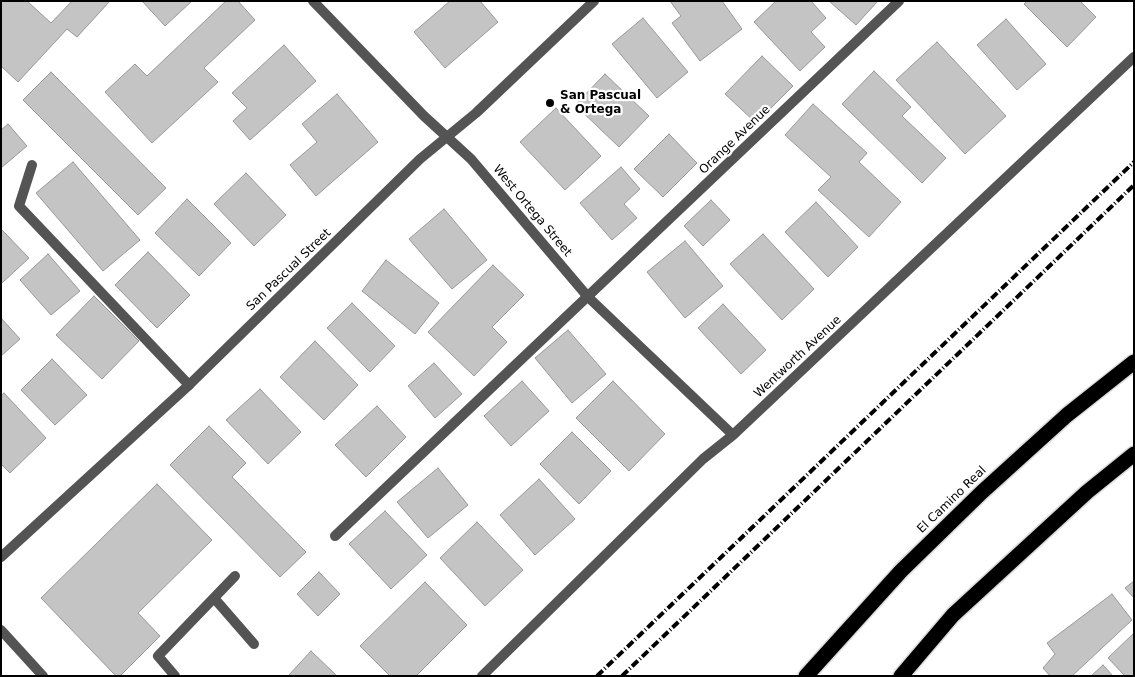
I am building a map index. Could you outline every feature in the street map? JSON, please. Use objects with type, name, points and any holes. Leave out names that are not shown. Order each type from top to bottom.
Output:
[{"type":"highway","name":"El Camino Real","points":[[806,676],[901,571],[982,492],[1067,415],[1134,362]]},
{"type":"highway","points":[[901,676],[953,615],[1087,492],[1134,454]]},
{"type":"street","name":"West Ortega Street","points":[[313,1],[476,164],[588,297],[733,435]]},
{"type":"street","name":"San Pascual Street","points":[[1,557],[189,385],[420,159],[448,138],[594,1]]},
{"type":"street","name":"Orange Avenue","points":[[335,536],[899,1]]},
{"type":"street","name":"Wentworth Avenue","points":[[482,676],[703,459],[733,435],[1134,57]]},
{"type":"street","points":[[32,165],[19,206],[189,385]]},
{"type":"street","points":[[175,676],[158,656],[235,576]]},
{"type":"street","points":[[214,598],[254,644]]},
{"type":"street","points":[[1,630],[43,676]]},
{"type":"building","points":[[1,1],[27,1],[51,23],[72,1],[110,1],[77,37],[67,29],[18,82],[1,66]]},
{"type":"building","points":[[142,1],[192,1],[165,26]]},
{"type":"building","points":[[226,1],[238,1],[255,20],[204,68],[218,82],[152,143],[105,92],[135,64],[147,76]]},
{"type":"building","points":[[450,1],[480,1],[498,22],[445,68],[414,32]]},
{"type":"building","points":[[670,1],[722,1],[742,29],[700,61],[672,23],[681,16]]},
{"type":"building","points":[[776,1],[811,1],[826,18],[811,32],[825,47],[800,71],[754,22]]},
{"type":"building","points":[[829,1],[878,1],[856,25]]},
{"type":"building","points":[[1027,1],[1080,1],[1096,17],[1067,47],[1024,4]]},
{"type":"building","points":[[643,18],[688,72],[657,98],[612,44]]},
{"type":"building","points":[[1006,19],[1046,64],[1017,90],[977,45]]},
{"type":"building","points":[[937,42],[1006,116],[965,154],[896,80]]},
{"type":"building","points":[[284,45],[316,81],[250,140],[233,121],[247,108],[232,93]]},
{"type":"building","points":[[762,56],[793,86],[756,123],[725,94]]},
{"type":"building","points":[[874,71],[911,107],[902,116],[946,158],[922,183],[842,104]]},
{"type":"building","points":[[51,72],[166,188],[138,215],[23,100]]},
{"type":"building","points":[[605,74],[649,116],[619,147],[575,105]]},
{"type":"building","points":[[337,94],[378,142],[316,196],[290,165],[317,142],[302,124]]},
{"type":"building","points":[[813,104],[867,153],[859,162],[901,202],[869,237],[818,190],[831,177],[785,135]]},
{"type":"building","points":[[556,108],[601,156],[565,190],[520,142]]},
{"type":"building","points":[[8,124],[27,146],[1,168],[1,130]]},
{"type":"building","points":[[669,134],[697,163],[663,197],[634,169]]},
{"type":"building","points":[[73,162],[140,240],[103,271],[36,193]]},
{"type":"building","points":[[621,167],[640,189],[624,204],[637,218],[612,240],[580,203]]},
{"type":"building","points":[[246,173],[286,215],[254,246],[214,204]]},
{"type":"building","points":[[187,199],[231,243],[199,276],[155,233]]},
{"type":"building","points":[[711,200],[730,220],[703,246],[684,226]]},
{"type":"building","points":[[816,202],[858,247],[828,277],[785,232]]},
{"type":"building","points":[[444,209],[487,260],[452,289],[409,239]]},
{"type":"building","points":[[1,229],[29,258],[2,283],[1,282]]},
{"type":"building","points":[[763,234],[814,289],[782,320],[730,264]]},
{"type":"building","points":[[685,241],[723,286],[685,318],[647,272]]},
{"type":"building","points":[[148,252],[190,295],[157,328],[115,285]]},
{"type":"building","points":[[48,254],[80,291],[51,315],[20,280]]},
{"type":"building","points":[[386,260],[439,303],[415,334],[362,291]]},
{"type":"building","points":[[493,265],[524,295],[492,327],[507,342],[474,376],[428,332]]},
{"type":"building","points":[[94,296],[139,341],[102,379],[56,335]]},
{"type":"building","points":[[352,303],[395,346],[370,372],[327,328]]},
{"type":"building","points":[[723,304],[766,350],[741,374],[698,328]]},
{"type":"building","points":[[1,318],[20,339],[1,356]]},
{"type":"building","points":[[568,330],[606,374],[572,403],[535,358]]},
{"type":"building","points":[[315,341],[358,385],[324,420],[280,377]]},
{"type":"building","points":[[52,359],[87,395],[55,425],[21,390]]},
{"type":"building","points":[[434,363],[462,394],[435,418],[408,386]]},
{"type":"building","points":[[522,381],[549,411],[511,446],[484,416]]},
{"type":"building","points":[[613,381],[665,434],[629,471],[576,418]]},
{"type":"building","points":[[260,389],[301,432],[268,464],[226,420]]},
{"type":"building","points":[[4,393],[46,438],[10,473],[1,464],[1,396]]},
{"type":"building","points":[[377,406],[406,437],[366,477],[335,445]]},
{"type":"building","points":[[209,426],[246,463],[232,477],[306,552],[280,577],[170,465]]},
{"type":"building","points":[[572,432],[611,471],[579,504],[540,464]]},
{"type":"building","points":[[438,468],[468,505],[428,538],[397,502]]},
{"type":"building","points":[[539,479],[575,519],[535,555],[500,515]]},
{"type":"building","points":[[157,484],[212,540],[138,613],[160,636],[120,676],[116,676],[41,598]]},
{"type":"building","points":[[385,511],[427,555],[391,589],[349,544]]},
{"type":"building","points":[[477,522],[523,570],[485,606],[440,558]]},
{"type":"building","points":[[319,572],[340,594],[318,616],[297,594]]},
{"type":"building","points":[[1134,581],[1134,598],[1125,588]]},
{"type":"building","points":[[425,582],[467,625],[416,676],[390,676],[360,646]]},
{"type":"building","points":[[1112,594],[1132,620],[1072,676],[1050,676],[1043,668],[1055,654],[1047,643]]},
{"type":"building","points":[[1134,633],[1134,676],[1125,676],[1108,658]]},
{"type":"building","points":[[311,651],[337,676],[288,676]]},
{"type":"building","points":[[1103,665],[1113,676],[1091,676]]},
{"type":"railway","points":[[597,676],[1134,162]]},
{"type":"railway","points":[[622,676],[1134,185]]},
{"type":"place","name":"San Pascual & Ortega","points":[[550,103]]}]
